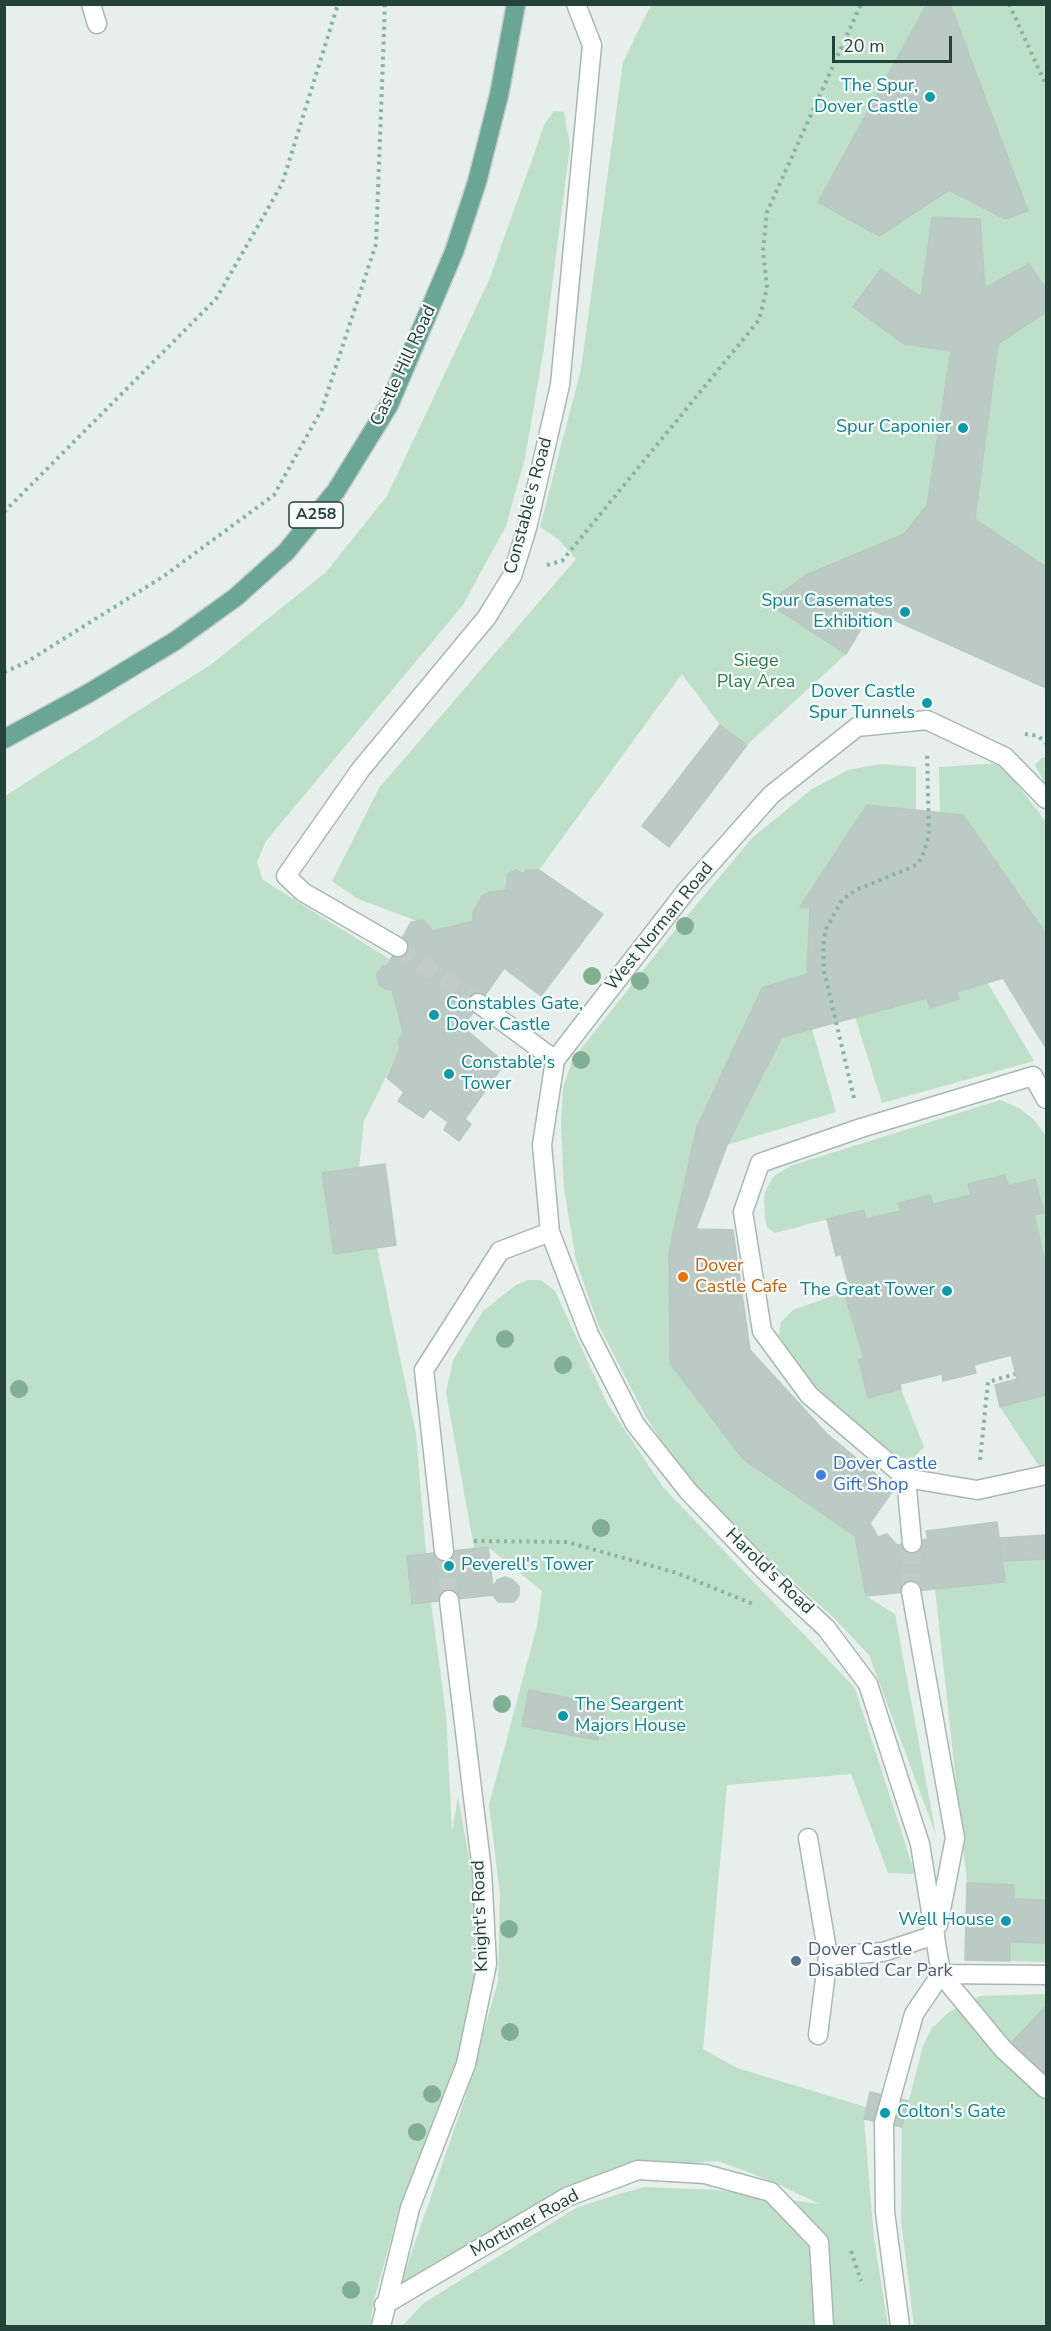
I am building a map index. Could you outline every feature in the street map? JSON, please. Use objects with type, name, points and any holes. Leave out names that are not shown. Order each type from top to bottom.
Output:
[{"type":"main road","name":"Castle Hill Road","points":[[4,739],[89,693],[165,647],[236,597],[286,552],[336,491],[389,405],[454,252],[477,182],[496,106],[516,4]]},
{"type":"lane","points":[[91,4],[97,24]]},
{"type":"lane","name":"Constable's Road","points":[[398,947],[303,892],[286,876],[362,769],[487,617],[512,576],[526,528],[560,385],[592,45],[576,4]]},
{"type":"lane","points":[[927,720],[1005,757],[1047,799]]},
{"type":"lane","name":"West Norman Road","points":[[550,1232],[542,1145],[555,1060],[686,891],[771,795],[856,727],[927,720]]},
{"type":"lane","points":[[478,1003],[555,1060]]},
{"type":"lane","points":[[1047,1099],[1033,1076],[861,1128],[760,1163],[743,1212],[762,1331],[809,1395],[906,1478],[977,1490],[1047,1475]]},
{"type":"lane","points":[[444,1548],[424,1370],[500,1251],[550,1232]]},
{"type":"lane","name":"Harold's Road","points":[[550,1232],[589,1334],[635,1424],[689,1492],[769,1575],[826,1628],[868,1684],[920,1844],[941,1974]]},
{"type":"lane","points":[[906,1478],[912,1543]]},
{"type":"lane","points":[[828,1956],[883,1952],[935,1935],[955,1838],[911,1591]]},
{"type":"lane","name":"Knight's Road","points":[[381,2326],[384,2305],[410,2208],[466,2064],[487,1964],[482,1871],[448,1600]]},
{"type":"lane","points":[[808,1838],[828,1956],[818,2035]]},
{"type":"lane","points":[[941,1974],[1047,1975]]},
{"type":"lane","points":[[941,1974],[1003,2049],[1047,2089]]},
{"type":"lane","points":[[900,2326],[885,2211],[884,2123],[914,2014],[941,1974]]},
{"type":"lane","name":"Mortimer Road","points":[[384,2305],[567,2197],[638,2170],[705,2174],[771,2192],[819,2242],[824,2326]]},
{"type":"path","points":[[4,512],[216,299],[282,184],[338,4]]},
{"type":"path","points":[[4,672],[25,663],[164,576],[274,495],[280,485],[322,409],[376,244],[385,4]]},
{"type":"path","points":[[512,576],[562,561],[759,320],[766,288],[763,251],[767,212],[831,75],[861,4]]},
{"type":"path","points":[[1009,4],[1047,85]]},
{"type":"path","points":[[861,1128],[824,970],[823,947],[826,929],[842,900],[854,891],[914,866],[922,858],[929,836],[927,720]]},
{"type":"path","points":[[977,1490],[988,1382],[1015,1374]]},
{"type":"path","points":[[444,1548],[485,1540],[567,1542],[677,1573],[763,1608]]},
{"type":"green space","name":"Siege Play Area","points":[[651,5],[1046,5],[1046,289],[1029,264],[985,288],[980,219],[932,217],[921,297],[899,340],[904,344],[951,351],[927,505],[904,534],[806,575],[769,603],[846,654],[747,745],[720,725],[682,674],[539,870],[509,872],[505,878],[506,890],[490,892],[482,896],[473,912],[473,921],[432,931],[424,920],[417,921],[358,899],[332,881],[379,788],[576,559],[558,539],[540,527],[581,369],[623,62]]},
{"type":"green space","points":[[554,111],[564,112],[570,146],[544,348],[525,458],[506,526],[463,605],[266,841],[257,862],[263,880],[391,960],[387,966],[379,970],[377,979],[384,989],[392,990],[403,1032],[398,1041],[400,1048],[364,1121],[359,1168],[322,1174],[334,1253],[377,1248],[416,1434],[426,1553],[407,1556],[412,1603],[431,1602],[446,1714],[452,1832],[458,1796],[478,1909],[478,1958],[459,2062],[399,2210],[374,2300],[370,2326],[5,2326],[5,796],[213,663],[326,572],[387,496],[489,280],[545,123]]},
{"type":"green space","points":[[1046,312],[1046,567],[975,519],[998,344]]},
{"type":"green space","points":[[1046,757],[1046,785],[1035,765],[1041,758]]},
{"type":"green space","points":[[1001,763],[1046,822],[1046,934],[963,815],[940,812],[939,767]]},
{"type":"green space","points":[[881,764],[916,767],[916,810],[867,805],[800,906],[810,908],[807,974],[762,988],[697,1127],[669,1252],[670,1363],[743,1459],[855,1536],[866,1596],[895,1614],[936,1835],[869,1655],[833,1617],[731,1527],[686,1478],[646,1417],[598,1324],[576,1261],[564,1189],[561,1125],[563,1087],[573,1059],[667,940],[752,838],[812,789],[848,770]]},
{"type":"green space","points":[[987,982],[1034,1061],[882,1103],[855,1017],[927,998],[930,1008],[959,999],[957,992]]},
{"type":"green space","points":[[812,1029],[836,1112],[727,1145],[782,1037]]},
{"type":"green space","points":[[1000,1100],[1019,1108],[1034,1120],[1046,1136],[1046,1468],[1041,1469],[1000,1407],[1017,1379],[1012,1362],[1040,1355],[1005,1175],[968,1184],[971,1195],[933,1204],[930,1195],[899,1203],[901,1211],[866,1219],[863,1210],[775,1233],[767,1227],[765,1218],[764,1196],[767,1188],[774,1176],[790,1166]]},
{"type":"green space","points":[[528,1280],[541,1280],[555,1291],[608,1405],[663,1487],[855,1688],[915,1874],[888,1873],[851,1774],[727,1785],[703,2049],[737,2068],[866,2107],[864,2119],[874,2238],[888,2326],[402,2326],[424,2303],[576,2208],[612,2196],[645,2187],[718,2190],[819,2204],[774,2182],[718,2161],[678,2164],[639,2161],[568,2187],[399,2289],[465,2098],[498,1981],[500,1894],[489,1805],[537,1626],[542,1591],[488,1547],[474,1548],[446,1392],[453,1360],[483,1311],[516,1285]]},
{"type":"green space","points":[[844,1292],[864,1358],[859,1360],[868,1398],[901,1389],[924,1447],[906,1465],[900,1464],[860,1431],[791,1362],[778,1341],[781,1322],[793,1310]]},
{"type":"green space","points":[[1046,1559],[1046,1900],[1014,1899],[1014,1885],[967,1883],[935,1589],[1004,1582],[1001,1561]]},
{"type":"green space","points":[[1010,1942],[1046,1943],[1046,1962],[1010,1961]]},
{"type":"green space","points":[[1046,1994],[1046,2326],[914,2326],[901,2220],[902,2127],[923,2046],[931,2029],[949,2012],[980,1996]]},
{"type":"building","name":"The Spur, Dover Castle","points":[[927,4],[950,4],[1028,211],[1005,219],[949,190],[879,236],[818,202]]},
{"type":"building","name":"Spur Caponier","points":[[932,217],[980,219],[985,288],[1029,264],[1046,289],[1046,312],[998,344],[975,519],[1046,567],[1046,688],[872,610],[846,654],[768,603],[806,575],[904,534],[927,505],[951,351],[904,344],[853,307],[881,269],[921,297]]},
{"type":"building","points":[[720,725],[747,745],[669,847],[642,826]]},
{"type":"building","points":[[867,805],[963,815],[1046,934],[1046,1048],[1003,978],[957,992],[959,999],[930,1008],[927,998],[782,1037],[727,1145],[696,1229],[733,1230],[750,1350],[827,1434],[894,1489],[870,1523],[878,1537],[887,1534],[897,1545],[928,1539],[926,1531],[997,1522],[1005,1582],[866,1596],[855,1536],[743,1459],[670,1363],[669,1252],[697,1127],[762,988],[807,974],[810,908],[800,907]]},
{"type":"building","name":"Constables Gate, Dover Castle","points":[[516,870],[523,873],[526,870],[539,870],[603,914],[541,996],[504,968],[463,1027],[505,1063],[465,1119],[471,1124],[459,1141],[444,1130],[448,1122],[430,1109],[423,1118],[398,1101],[404,1092],[387,1078],[400,1048],[398,1042],[403,1032],[392,990],[384,989],[378,983],[377,974],[383,966],[387,966],[411,922],[424,920],[432,931],[473,921],[473,912],[482,896],[490,892],[506,890],[507,874]]},
{"type":"building","points":[[385,1164],[396,1245],[334,1254],[322,1173]]},
{"type":"building","name":"The Great Tower","points":[[1005,1175],[1008,1186],[1035,1179],[1044,1213],[1034,1215],[1046,1266],[1046,1395],[1000,1407],[995,1385],[1017,1379],[1011,1355],[974,1365],[976,1373],[943,1381],[942,1374],[900,1384],[901,1389],[868,1398],[859,1360],[864,1358],[844,1292],[850,1290],[841,1254],[836,1256],[827,1219],[864,1210],[866,1219],[901,1211],[899,1203],[930,1195],[933,1204],[971,1195],[968,1184]]},
{"type":"building","points":[[1046,1535],[1046,1559],[1001,1561],[1000,1538]]},
{"type":"building","name":"Peverell's Tower","points":[[488,1547],[493,1587],[497,1580],[505,1577],[513,1580],[519,1586],[519,1595],[514,1602],[498,1602],[493,1595],[412,1604],[407,1556]]},
{"type":"building","name":"The Seargent Majors House","points":[[529,1690],[604,1705],[598,1740],[522,1726]]},
{"type":"building","name":"Well House","points":[[967,1883],[1014,1885],[1014,1899],[1046,1900],[1046,1943],[1010,1942],[1010,1961],[965,1960]]},
{"type":"building","points":[[1046,2006],[1046,2075],[1012,2042]]},
{"type":"building","name":"Colton's Gate","points":[[870,2092],[908,2101],[902,2127],[864,2119]]},
{"type":"tunnel","points":[[398,947],[478,1003]]},
{"type":"tunnel","points":[[911,1591],[912,1543]]},
{"type":"tunnel","points":[[444,1551],[449,1600]]},
{"type":"place","name":"The Spur, Dover Castle","points":[[930,97]]},
{"type":"place","name":"Spur Caponier","points":[[963,428]]},
{"type":"place","name":"Spur Casemates Exhibition","points":[[905,612]]},
{"type":"place","name":"Dover Castle Spur Tunnels","points":[[927,703]]},
{"type":"place","name":"Constables Gate, Dover Castle","points":[[434,1015]]},
{"type":"place","name":"Constable's Tower","points":[[449,1074]]},
{"type":"place","name":"Dover Castle Cafe","points":[[683,1277]]},
{"type":"place","name":"The Great Tower","points":[[947,1291]]},
{"type":"place","name":"Dover Castle Gift Shop","points":[[821,1475]]},
{"type":"place","name":"Peverell's Tower","points":[[449,1566]]},
{"type":"place","name":"The Seargent Majors House","points":[[563,1716]]},
{"type":"place","name":"Well House","points":[[1006,1921]]},
{"type":"place","name":"Dover Castle Disabled Car Park","points":[[796,1961]]},
{"type":"place","name":"Colton's Gate","points":[[885,2113]]}]
